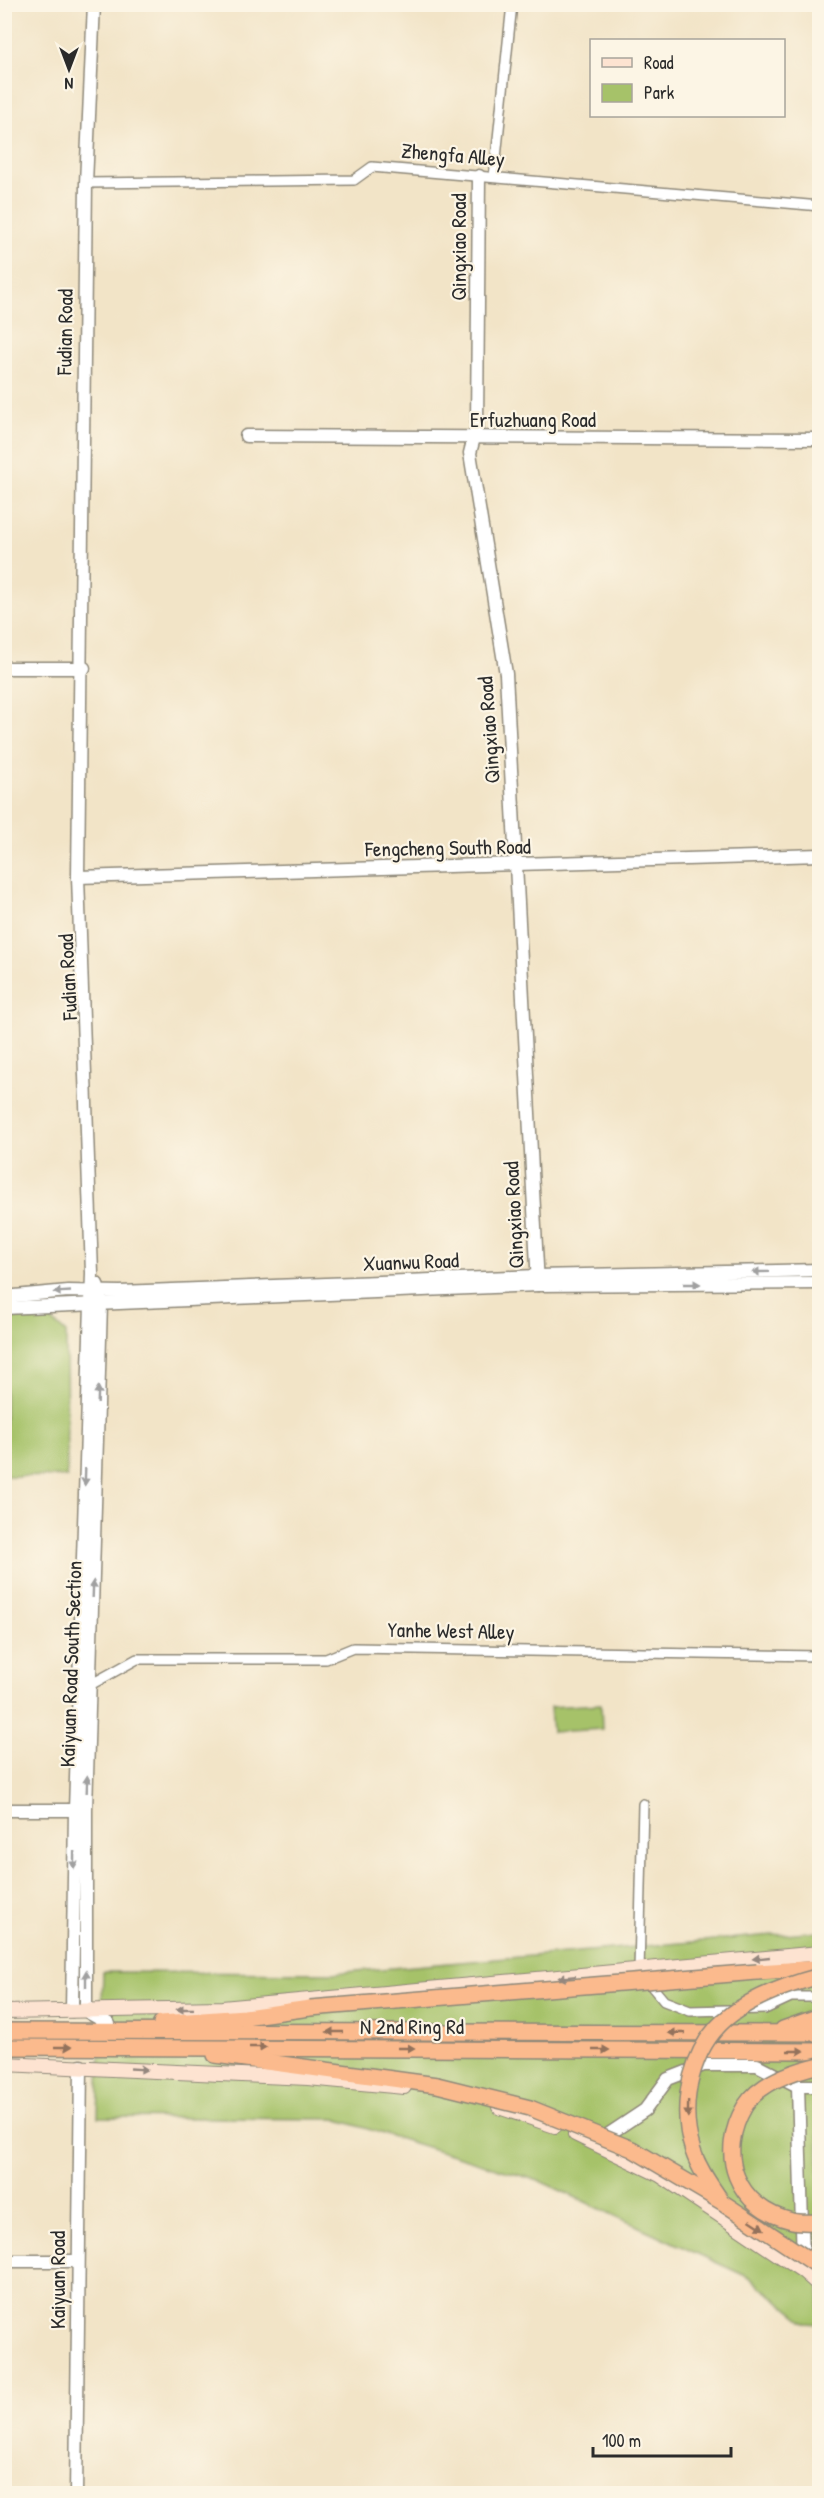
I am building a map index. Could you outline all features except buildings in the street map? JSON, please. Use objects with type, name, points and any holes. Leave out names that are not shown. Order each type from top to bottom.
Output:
[{"type":"highway","points":[[64,2032],[109,2024],[246,2017],[310,2008],[819,1968]]},
{"type":"highway","points":[[722,2202],[700,2167],[688,2128],[688,2088],[702,2047],[731,2014],[784,1986],[819,1976]]},
{"type":"highway","points":[[767,2033],[819,2016]]},
{"type":"highway","name":"N 2nd Ring Rd","points":[[4,2031],[819,2033]]},
{"type":"highway","name":"N 2nd Ring Rd","points":[[4,2047],[819,2051]]},
{"type":"highway","points":[[155,2048],[437,2085],[530,2108],[632,2149],[722,2202],[819,2267]]},
{"type":"highway","points":[[819,2064],[784,2076],[768,2085],[745,2105],[733,2138],[730,2161],[737,2180],[757,2204],[794,2221],[819,2222]]},
{"type":"main road","points":[[4,2012],[222,2008],[819,1953]]},
{"type":"main road","points":[[4,2064],[308,2078],[421,2089],[485,2102],[544,2121],[596,2143],[660,2175],[803,2271],[819,2286]]},
{"type":"street","name":"Fudian Road","points":[[94,4],[86,183],[81,876],[95,1298]]},
{"type":"street","points":[[494,177],[512,4]]},
{"type":"street","name":"Zhengfa Alley","points":[[86,183],[354,180],[372,166],[819,206]]},
{"type":"street","name":"Qingxiao Road","points":[[479,176],[477,426],[470,453],[506,674],[537,1281]]},
{"type":"street","name":"Erfuzhuang Road","points":[[246,436],[473,439],[819,439]]},
{"type":"street","points":[[4,668],[81,665]]},
{"type":"street","name":"Fengcheng South Road","points":[[81,876],[516,866],[819,855]]},
{"type":"street","name":"Xuanwu Road","points":[[4,1297],[95,1298],[819,1270]]},
{"type":"street","name":"Xuanwu Road","points":[[537,1281],[819,1283]]},
{"type":"street","name":"Xuanwu Road","points":[[4,1308],[95,1298]]},
{"type":"street","name":"Kaiyuan Road South Section","points":[[81,1810],[90,1685],[95,1298]]},
{"type":"street","name":"Kaiyuan Road South Section","points":[[79,2011],[81,1810],[95,1298]]},
{"type":"street","name":"Yanhe West Alley","points":[[90,1685],[137,1659],[326,1659],[353,1648],[819,1656]]},
{"type":"street","points":[[643,1804],[639,1971],[664,2001],[690,2011],[765,2009],[791,1997],[819,1997]]},
{"type":"street","points":[[4,1810],[81,1810]]},
{"type":"street","points":[[79,2011],[109,2024]]},
{"type":"street","points":[[596,2143],[645,2110],[668,2079],[704,2065],[757,2064],[798,2086],[819,2086]]},
{"type":"street","name":"Kaiyuan Road","points":[[76,2493],[81,2067]]},
{"type":"street","points":[[798,2086],[803,2271]]},
{"type":"street","points":[[4,2261],[77,2261]]},
{"type":"green space","points":[[46,1315],[66,1333],[67,1477],[5,1476],[5,1318]]},
{"type":"green space","points":[[601,1704],[602,1729],[552,1732],[550,1707]]},
{"type":"green space","points":[[819,1931],[819,2324],[806,2323],[750,2278],[542,2182],[335,2119],[98,2117],[103,1972],[334,1973]]}]
